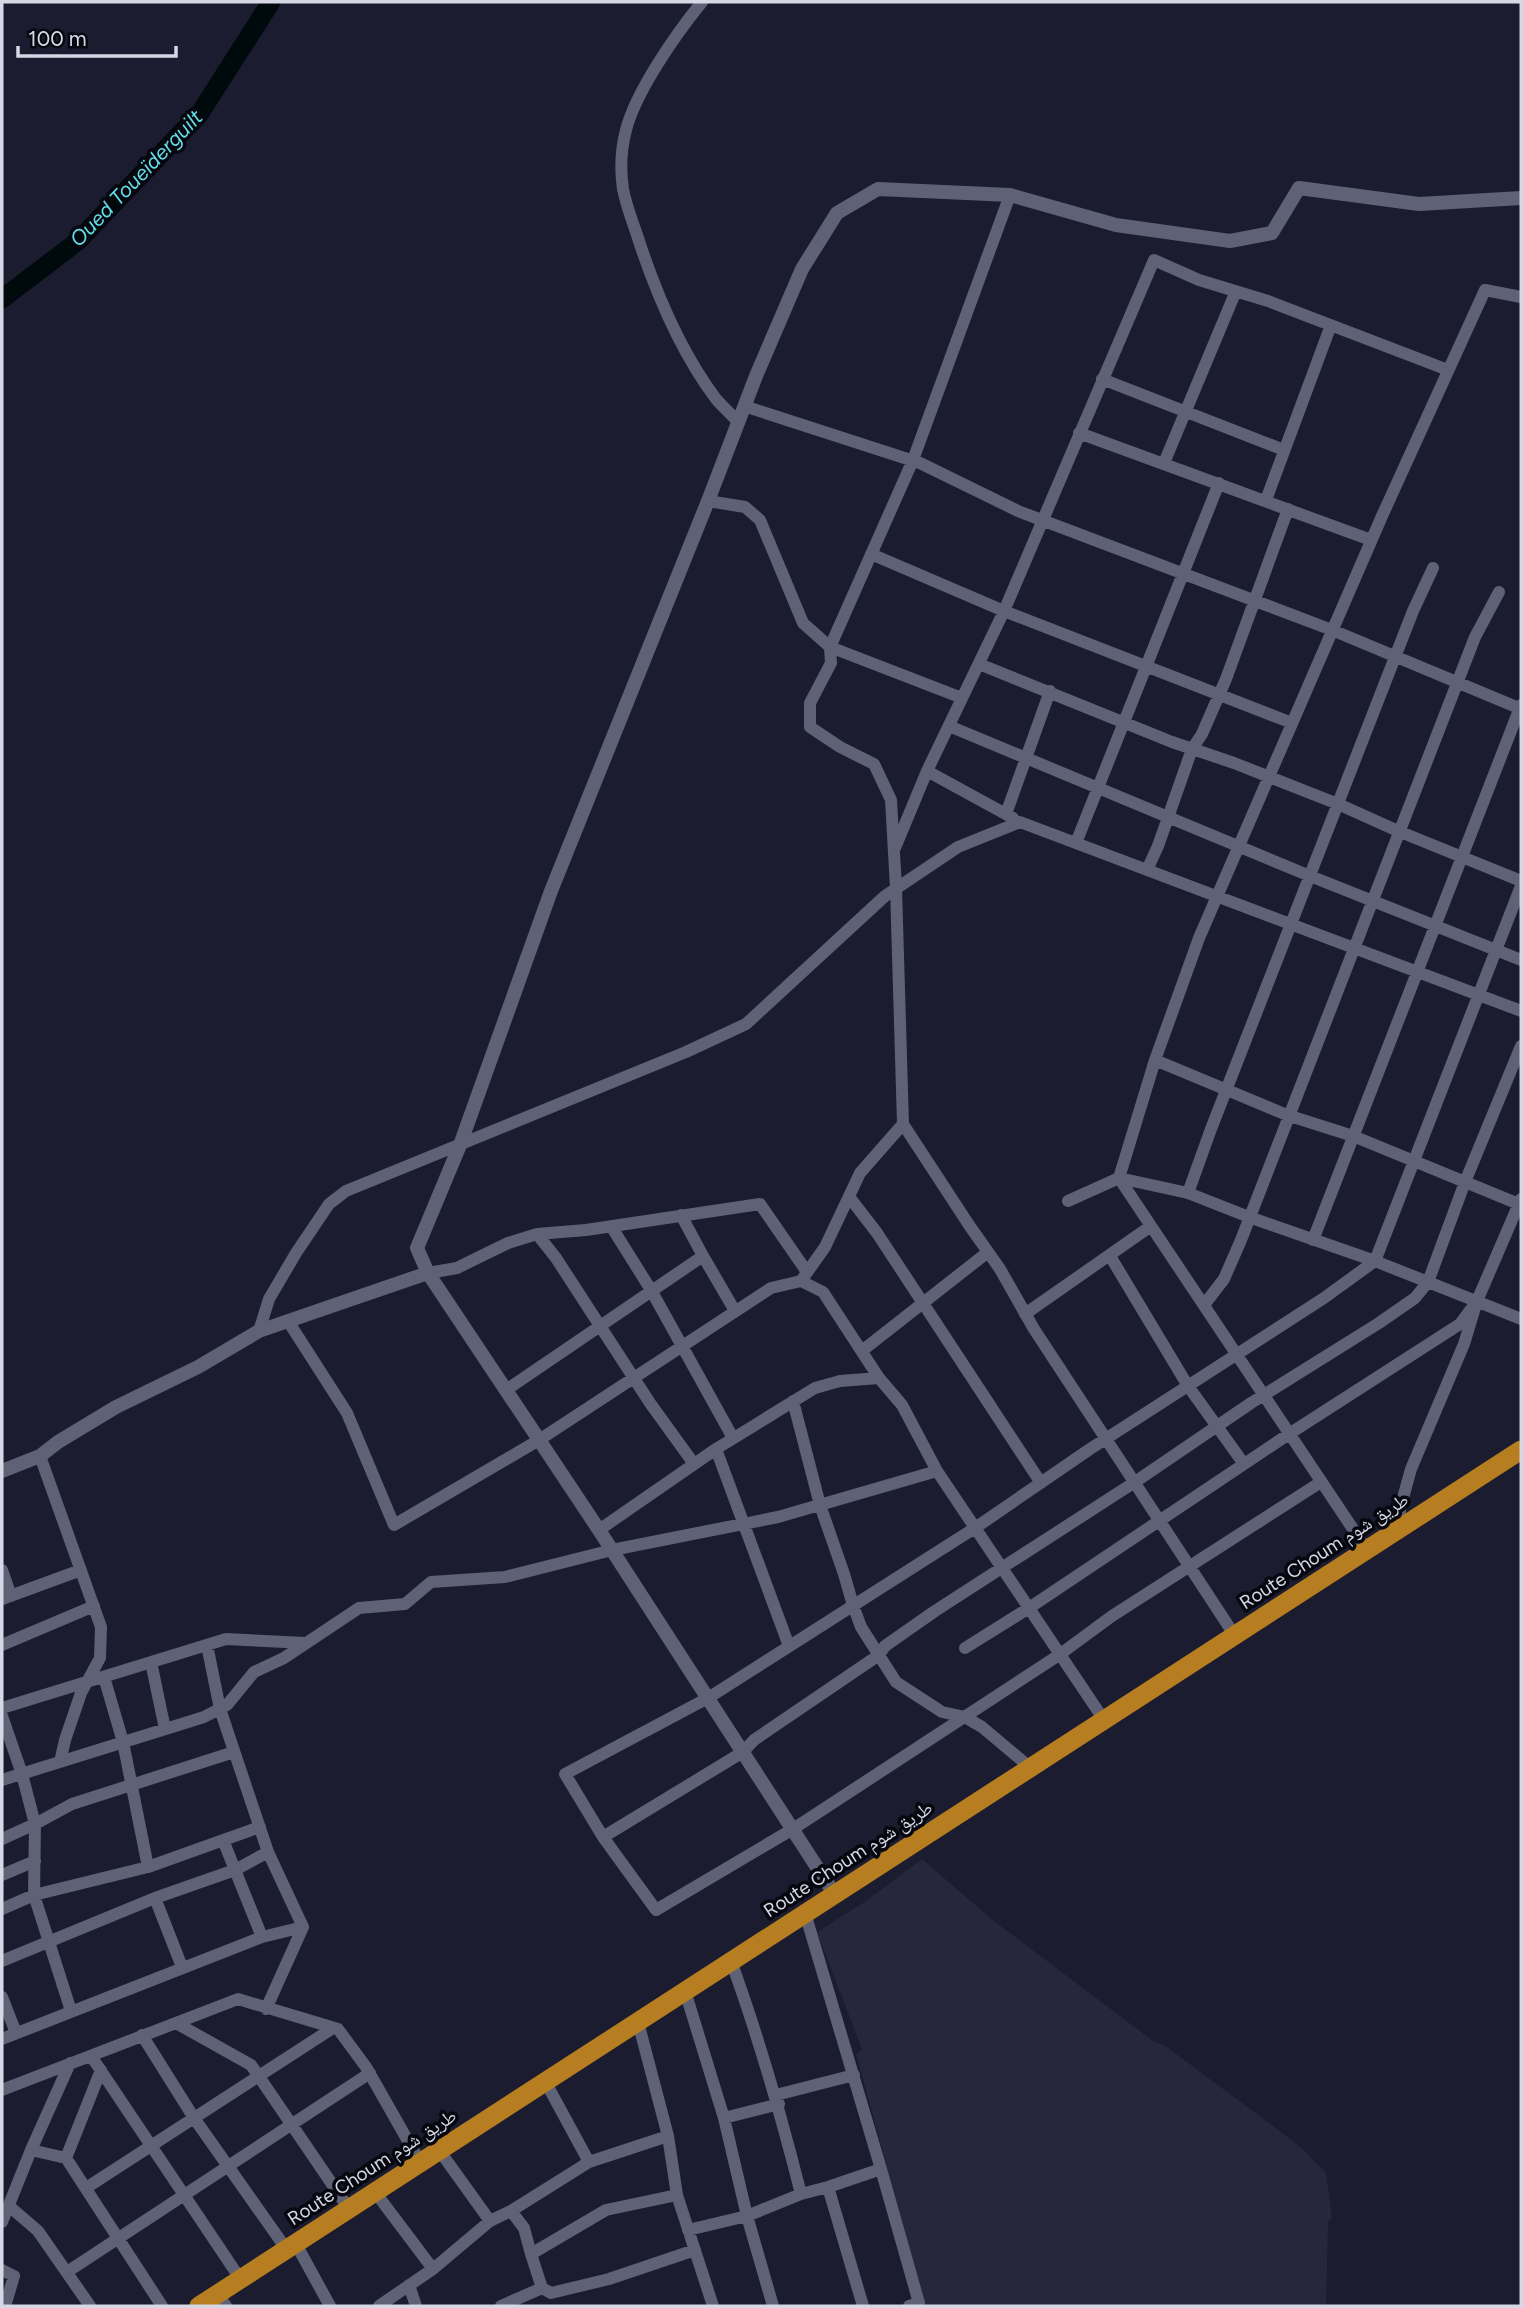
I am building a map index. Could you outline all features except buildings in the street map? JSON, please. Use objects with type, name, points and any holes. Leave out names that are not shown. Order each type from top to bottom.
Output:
[{"type":"highway","name":"Route Choum طريق شوم","points":[[200,2306],[222,2300],[241,2280],[420,2162],[1032,1769],[1521,1450]]},
{"type":"street","points":[[702,2],[637,99],[623,143],[622,174],[627,205],[664,306],[702,378],[716,399],[738,422]]},
{"type":"street","points":[[835,1895],[612,1550],[428,1273],[417,1248],[460,1145],[551,891],[744,405],[802,269],[837,213],[878,189],[1010,195],[1116,225],[1230,242],[1272,233],[1299,188],[1419,204],[1521,198]]},
{"type":"street","points":[[1010,195],[913,460],[830,647],[831,663],[810,703],[810,727],[840,747],[874,764],[891,800],[897,888],[903,1124],[1000,1269],[1025,1314],[1235,1636]]},
{"type":"street","points":[[894,849],[927,771],[1004,611],[1153,260],[1199,280],[1331,325],[1448,370]]},
{"type":"street","points":[[1119,1178],[1155,1060],[1199,938],[1371,540],[1448,370],[1485,290],[1521,297]]},
{"type":"street","points":[[1164,463],[1236,291]]},
{"type":"street","points":[[1266,500],[1331,325]]},
{"type":"street","points":[[1102,379],[1284,450]]},
{"type":"street","points":[[744,405],[913,460],[1043,520],[1396,655],[1521,708],[1313,1240]]},
{"type":"street","points":[[1079,433],[1219,482],[1371,540]]},
{"type":"street","points":[[1076,843],[1219,482]]},
{"type":"street","points":[[708,501],[745,507],[760,520],[803,623],[830,647],[962,698]]},
{"type":"street","points":[[1147,870],[1192,748],[1202,734],[1219,694],[1288,509]]},
{"type":"street","points":[[871,554],[1004,611],[1292,723]]},
{"type":"street","points":[[1188,1194],[1396,655],[1433,568]]},
{"type":"street","points":[[1204,1305],[1224,1279],[1475,637],[1499,592]]},
{"type":"street","points":[[979,664],[1269,776],[1521,881]]},
{"type":"street","points":[[1006,814],[1050,691]]},
{"type":"street","points":[[949,726],[1310,876],[1521,960]]},
{"type":"street","points":[[927,771],[1020,822],[1521,1011]]},
{"type":"street","points":[[259,1331],[269,1299],[296,1252],[330,1204],[346,1191],[686,1052],[746,1024],[885,896],[958,847],[1020,822]]},
{"type":"street","points":[[1321,1482],[1112,1616],[1059,1655],[793,1829],[656,1910],[603,1837],[565,1774],[708,1698],[975,1528],[1106,1439],[1324,1298],[1375,1261],[1521,886]]},
{"type":"street","points":[[603,1837],[743,1752],[754,1740],[879,1656],[885,1646],[1415,1298],[1428,1282],[1465,1182],[1521,1046]]},
{"type":"street","points":[[1155,1060],[1287,1115],[1353,1136],[1521,1203],[1477,1301],[1464,1344],[1411,1469],[1400,1510],[1399,1529]]},
{"type":"street","points":[[288,1321],[348,1413],[394,1525],[539,1440],[771,1288],[804,1276],[825,1247],[860,1173],[903,1124]]},
{"type":"street","points":[[1119,1178],[1367,1550]]},
{"type":"street","points":[[1068,1200],[1119,1178],[1188,1194],[1375,1261],[1521,1319]]},
{"type":"street","points":[[850,1198],[877,1233],[1041,1483]]},
{"type":"street","points":[[2,1471],[40,1456],[116,1407],[198,1367],[259,1331],[428,1273],[457,1268],[508,1244],[537,1234],[760,1204],[804,1276],[823,1292],[879,1378],[902,1405],[937,1471],[1104,1720]]},
{"type":"street","points":[[681,1215],[735,1311]]},
{"type":"street","points":[[611,1226],[651,1290],[733,1438]]},
{"type":"street","points":[[1025,1314],[1152,1226]]},
{"type":"street","points":[[537,1234],[556,1258],[634,1379],[694,1464]]},
{"type":"street","points":[[863,1350],[988,1252]]},
{"type":"street","points":[[506,1391],[703,1256]]},
{"type":"street","points":[[1110,1256],[1188,1386],[1244,1464]]},
{"type":"street","points":[[965,1647],[1029,1608],[1160,1519],[1460,1324],[1477,1301]]},
{"type":"street","points":[[598,1530],[733,1438],[815,1388],[879,1378]]},
{"type":"street","points":[[793,1401],[820,1505],[853,1605],[879,1656],[896,1682],[908,1692],[942,1712],[965,1717],[982,1727],[1032,1769]]},
{"type":"street","points":[[716,1450],[789,1646]]},
{"type":"street","points":[[40,1456],[101,1627],[100,1658],[87,1682],[65,1740],[60,1762]]},
{"type":"street","points":[[2,1780],[204,1717],[228,1705],[254,1672],[284,1658],[359,1608],[405,1604],[431,1582],[505,1577],[612,1550],[744,1524],[937,1471]]},
{"type":"street","points":[[2,1570],[6,1598],[81,1570]]},
{"type":"street","points":[[2,1645],[94,1606]]},
{"type":"street","points":[[2,1708],[226,1639],[307,1643]]},
{"type":"street","points":[[207,1644],[220,1709],[234,1752],[268,1852],[303,1927],[266,2009]]},
{"type":"street","points":[[151,1662],[165,1729]]},
{"type":"street","points":[[104,1677],[123,1742],[148,1867]]},
{"type":"street","points":[[2,1716],[22,1774],[35,1824],[34,1895],[71,2011]]},
{"type":"street","points":[[2,1839],[72,1804],[234,1752]]},
{"type":"street","points":[[2,1909],[34,1895],[148,1867],[260,1827]]},
{"type":"street","points":[[223,1840],[262,1937]]},
{"type":"street","points":[[2,1961],[155,1898],[235,1870],[268,1852]]},
{"type":"street","points":[[2,1875],[35,1861]]},
{"type":"street","points":[[155,1898],[182,1967]]},
{"type":"street","points":[[805,1913],[919,2303],[909,2306]]},
{"type":"street","points":[[2,2039],[262,1937],[303,1927]]},
{"type":"street","points":[[731,1961],[777,2099],[801,2194]]},
{"type":"street","points":[[685,1991],[724,2118],[747,2216],[774,2306]]},
{"type":"street","points":[[2,1997],[16,2033]]},
{"type":"street","points":[[2,2090],[238,1999],[338,2029],[370,2073],[420,2162]]},
{"type":"street","points":[[638,2022],[668,2136],[677,2195],[713,2306]]},
{"type":"street","points":[[176,2023],[251,2065],[349,2209]]},
{"type":"street","points":[[86,2188],[332,2028]]},
{"type":"street","points":[[142,2035],[227,2166],[291,2247],[330,2306]]},
{"type":"street","points":[[91,2056],[241,2280]]},
{"type":"street","points":[[2,2222],[70,2063]]},
{"type":"street","points":[[66,2158],[101,2070]]},
{"type":"street","points":[[67,2272],[370,2073]]},
{"type":"street","points":[[724,2118],[854,2075]]},
{"type":"street","points":[[545,2081],[589,2162]]},
{"type":"street","points":[[379,2306],[433,2269],[490,2221],[511,2211],[589,2162],[668,2136]]},
{"type":"street","points":[[31,2150],[66,2158],[162,2306]]},
{"type":"street","points":[[439,2150],[490,2221]]},
{"type":"street","points":[[688,2230],[747,2216],[801,2194],[881,2169]]},
{"type":"street","points":[[828,2187],[863,2306]]},
{"type":"street","points":[[375,2192],[433,2269]]},
{"type":"street","points":[[531,2254],[606,2210],[677,2195]]},
{"type":"street","points":[[9,2206],[37,2231],[89,2306]]},
{"type":"street","points":[[511,2211],[524,2228],[542,2288],[551,2293],[598,2282],[695,2250]]},
{"type":"street","points":[[2,2270],[14,2276],[5,2306]]},
{"type":"street","points":[[409,2285],[416,2306]]},
{"type":"street","points":[[501,2306],[542,2288]]},
{"type":"shaded area","points":[[922,1859],[994,1921],[1153,2041],[1164,2045],[1303,2149],[1326,2173],[1332,2218],[1328,2222],[1326,2306],[922,2306],[925,2305],[856,2054],[862,2049],[817,1932],[866,1901]]},
{"type":"waterway","name":"Oued Toueïderguilt","points":[[2,299],[78,241],[200,113],[271,2]]}]
